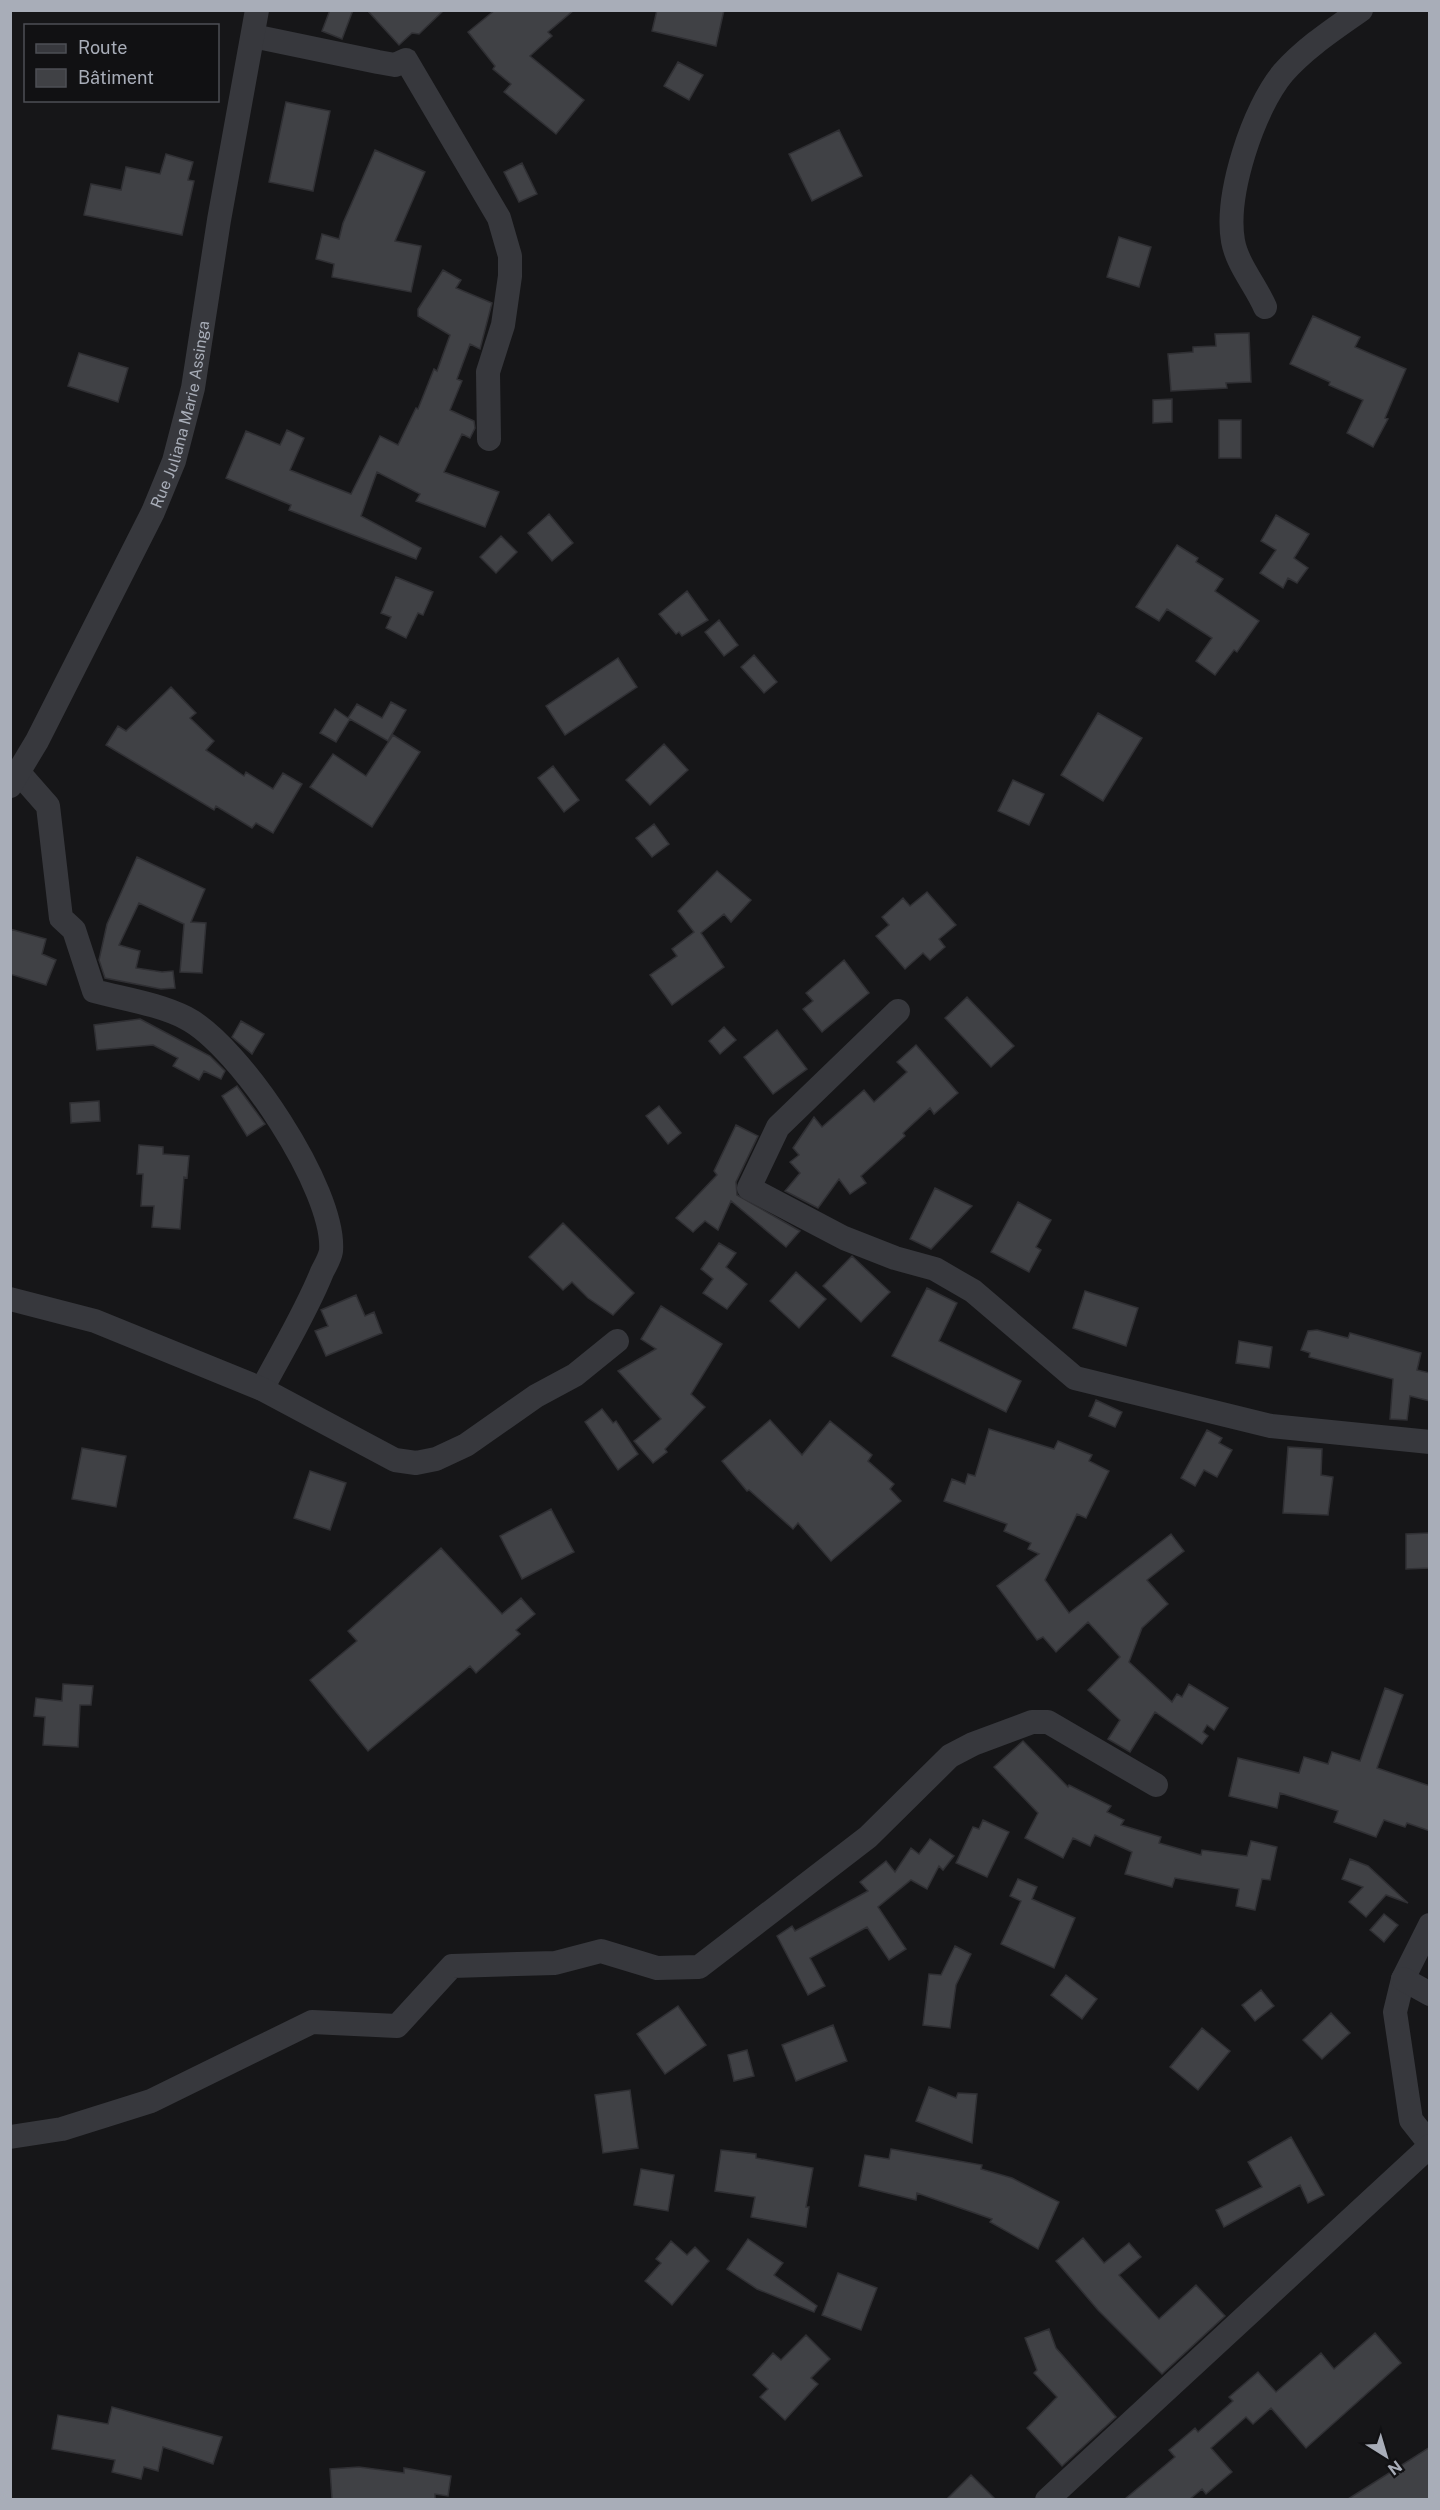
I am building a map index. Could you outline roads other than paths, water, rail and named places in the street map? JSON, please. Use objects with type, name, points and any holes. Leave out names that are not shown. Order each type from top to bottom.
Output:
[{"type":"street","name":"Rue Juliana Marie Assinga","points":[[15,779],[153,512],[174,461],[193,388],[219,220],[257,10]]},
{"type":"street","points":[[1265,307],[1233,242],[1232,216],[1239,172],[1246,150],[1264,101],[1282,74],[1303,52],[1361,10]]},
{"type":"street","points":[[253,36],[378,62],[395,64],[406,60],[499,218],[510,256],[510,276],[503,325],[488,372],[489,439]]},
{"type":"street","points":[[15,779],[48,806],[61,918],[74,930],[94,991],[186,1018],[207,1034],[231,1056],[273,1111],[319,1195],[331,1252],[317,1284],[262,1389]]},
{"type":"street","points":[[898,1011],[778,1127],[749,1188],[844,1238],[895,1258],[935,1269],[973,1291],[1075,1378],[1271,1426],[1430,1442]]},
{"type":"street","points":[[10,1299],[95,1321],[262,1389],[395,1460],[416,1463],[436,1459],[466,1445],[536,1396],[575,1375],[618,1341]]},
{"type":"street","points":[[10,2137],[62,2129],[151,2101],[312,2022],[397,2026],[452,1966],[555,1963],[601,1951],[657,1968],[699,1966],[868,1837],[950,1756],[972,1744],[1032,1722],[1048,1722],[1156,1785]]},
{"type":"street","points":[[1047,2499],[1430,2145],[1411,2120],[1395,2012],[1403,1979],[1430,1925]]},
{"type":"street","points":[[1403,1979],[1430,1994]]}]
